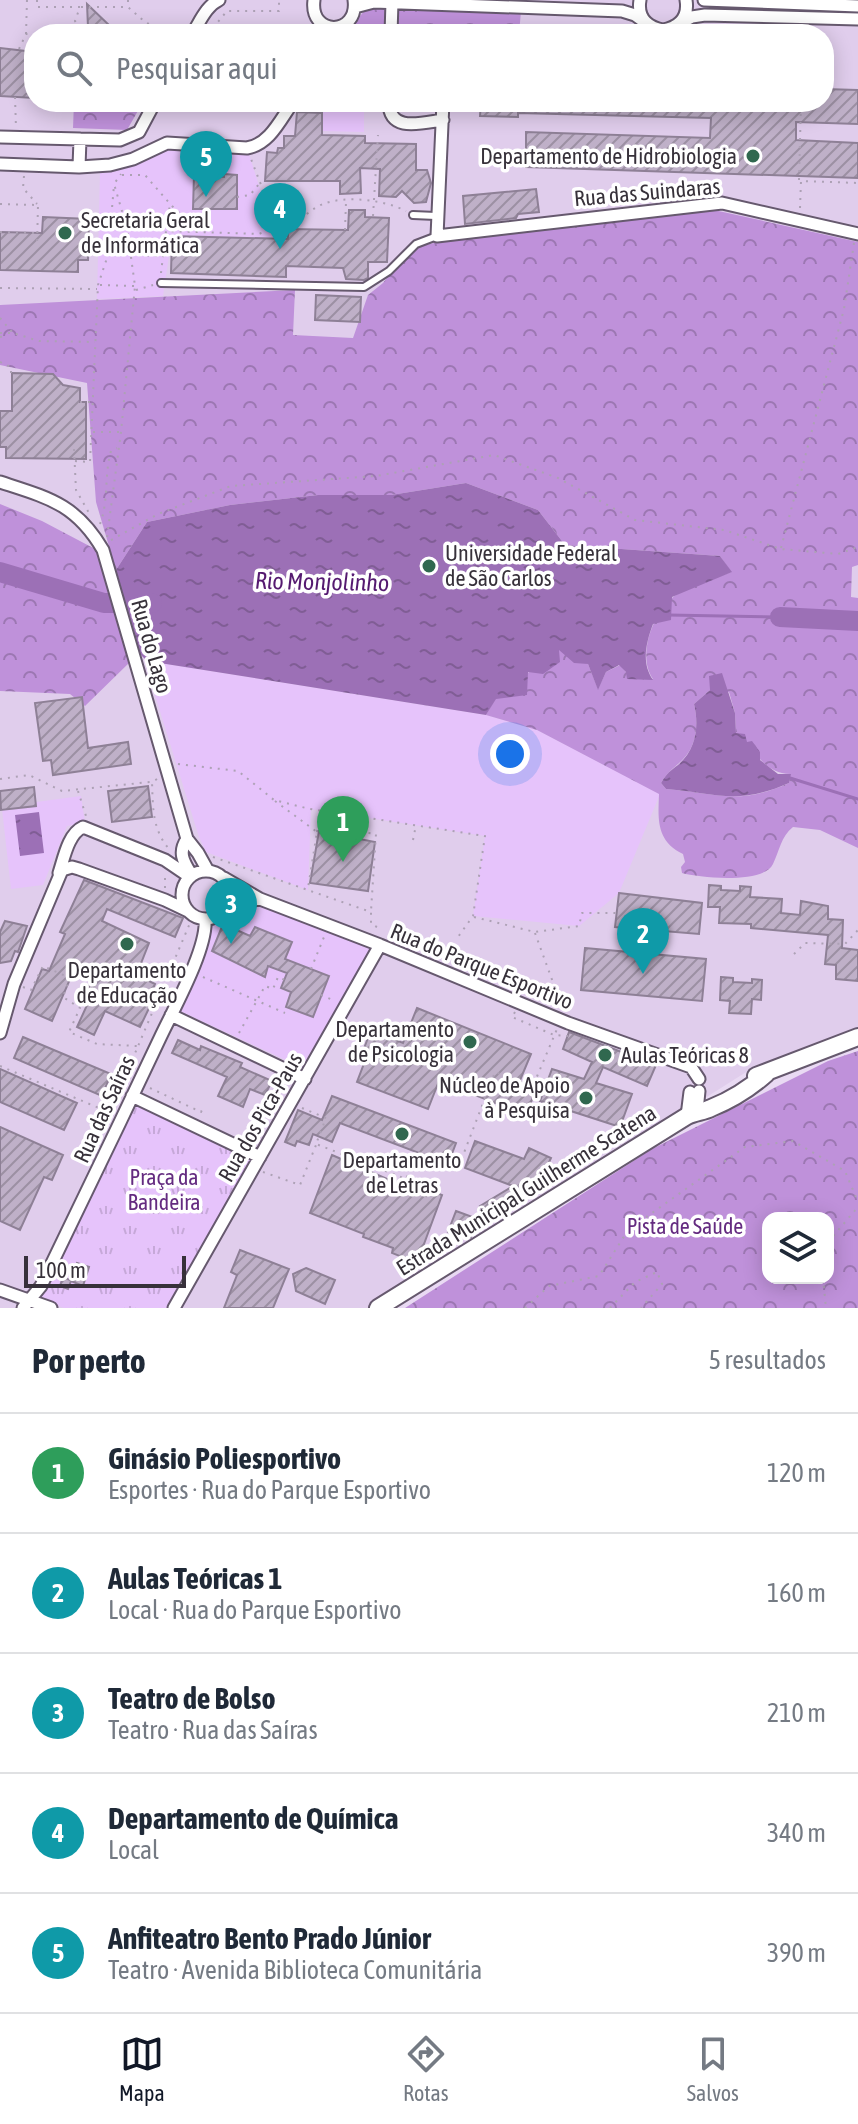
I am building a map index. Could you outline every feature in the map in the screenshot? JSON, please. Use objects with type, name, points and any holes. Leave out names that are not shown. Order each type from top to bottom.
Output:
[{"type":"main road","name":"Estrada Municipal Guilherme Scatena","points":[[378,1308],[692,1113],[708,1110],[753,1085],[766,1074],[858,1037]]},
{"type":"street","points":[[199,24],[213,3],[219,0]]},
{"type":"street","points":[[314,0],[315,15],[323,24]]},
{"type":"street","points":[[640,0],[641,15],[646,23]]},
{"type":"street","points":[[680,23],[685,15],[686,0]]},
{"type":"street","points":[[704,0],[858,6]]},
{"type":"street","points":[[345,24],[349,22],[355,4],[374,2],[622,11],[646,23]]},
{"type":"street","points":[[391,24],[392,2]]},
{"type":"street","points":[[680,23],[705,15],[858,19]]},
{"type":"street","points":[[0,137],[120,140],[139,132],[150,112]]},
{"type":"street","points":[[0,164],[110,165],[133,159],[167,143],[247,148],[258,146],[268,138],[286,112]]},
{"type":"street","points":[[390,112],[395,121],[410,124],[443,120]]},
{"type":"street","points":[[437,236],[443,112]]},
{"type":"street","points":[[139,132],[151,143],[161,145]]},
{"type":"street","points":[[79,167],[80,139]]},
{"type":"street","name":"Rua das Suindaras","points":[[437,236],[722,203],[856,234]]},
{"type":"street","name":"Rua do Lago","points":[[0,482],[34,493],[70,510],[89,526],[103,550],[187,839],[208,871]]},
{"type":"street","points":[[0,1033],[9,988],[75,832],[83,827],[92,830],[165,860],[191,876]]},
{"type":"street","points":[[187,839],[181,848],[183,862],[191,876]]},
{"type":"street","points":[[58,877],[62,870],[72,867],[165,900],[185,914],[205,919],[236,904],[260,899]]},
{"type":"street","points":[[185,914],[182,894],[191,876],[208,871],[224,878],[230,891],[224,911]]},
{"type":"street","name":"Rua do Parque Esportivo","points":[[224,878],[260,899],[380,945],[519,1003],[565,1026],[691,1067],[695,1086],[692,1113]]},
{"type":"street","name":"Rua das Saíras","points":[[26,1304],[41,1286],[191,973],[206,927],[205,919]]},
{"type":"street","name":"Rua dos Pica-Paus","points":[[174,1308],[380,945]]},
{"type":"street","points":[[171,1015],[305,1079]]},
{"type":"street","points":[[132,1096],[257,1163]]},
{"type":"street","points":[[0,1290],[26,1304],[51,1308]]},
{"type":"lane","points":[[413,215],[436,216]]},
{"type":"lane","points":[[161,283],[364,287],[389,271],[416,244],[437,236]]},
{"type":"path","points":[[26,24],[27,0]]},
{"type":"path","points":[[37,0],[37,7],[128,7],[149,24]]},
{"type":"path","points":[[128,0],[128,7]]},
{"type":"path","points":[[216,24],[227,11],[279,11],[279,0]]},
{"type":"path","points":[[77,24],[80,7]]},
{"type":"path","points":[[524,24],[526,7]]},
{"type":"path","points":[[19,49],[24,38]]},
{"type":"path","points":[[15,97],[16,137]]},
{"type":"path","points":[[800,221],[801,112]]},
{"type":"path","points":[[373,216],[378,135]]},
{"type":"path","points":[[247,148],[277,226]]},
{"type":"path","points":[[73,461],[90,462],[98,287],[108,255],[114,184],[133,159]]},
{"type":"path","points":[[24,165],[23,188],[38,205],[37,246]]},
{"type":"path","points":[[121,175],[145,175],[200,232]]},
{"type":"path","points":[[801,181],[858,183]]},
{"type":"path","points":[[237,197],[250,195],[260,183]]},
{"type":"path","points":[[114,184],[127,228],[135,288],[121,432],[106,542],[158,514],[231,486],[376,476],[494,455],[558,478],[635,520],[724,530],[781,549],[838,554],[858,547]]},
{"type":"path","points":[[0,288],[135,288],[161,283],[166,231],[259,234],[277,226],[289,226],[321,204],[346,201],[374,200],[395,205],[413,215]]},
{"type":"path","points":[[345,230],[346,201]]},
{"type":"path","points":[[0,204],[38,205]]},
{"type":"path","points":[[166,217],[171,205]]},
{"type":"path","points":[[173,217],[185,216]]},
{"type":"path","points":[[0,232],[37,233]]},
{"type":"path","points":[[781,549],[844,309],[856,234]]},
{"type":"path","points":[[130,255],[162,256]]},
{"type":"path","points":[[0,318],[13,333]]},
{"type":"path","points":[[0,335],[13,333],[39,341],[96,342]]},
{"type":"path","points":[[0,362],[11,367],[11,377]]},
{"type":"path","points":[[80,402],[93,402]]},
{"type":"path","points":[[91,432],[121,432]]},
{"type":"path","points":[[85,447],[91,447]]},
{"type":"path","points":[[98,529],[104,512],[106,467],[111,451],[119,447]]},
{"type":"path","points":[[74,449],[76,490],[90,515]]},
{"type":"path","points":[[0,779],[29,775],[62,791],[152,782],[177,764],[238,771],[317,832]]},
{"type":"path","points":[[152,782],[153,821],[161,841],[169,849],[165,860],[165,900]]},
{"type":"path","points":[[77,790],[92,830]]},
{"type":"path","points":[[274,800],[485,836],[473,916],[458,937]]},
{"type":"path","points":[[342,830],[345,814]]},
{"type":"path","points":[[413,840],[416,825]]},
{"type":"path","points":[[308,890],[318,827],[376,834],[371,924],[381,929]]},
{"type":"path","points":[[206,852],[218,860],[371,912]]},
{"type":"path","points":[[473,916],[535,932],[579,926],[582,913],[617,913]]},
{"type":"path","points":[[185,914],[192,924],[125,1077],[201,1112],[204,1106]]},
{"type":"path","points":[[311,969],[328,926]]},
{"type":"path","points":[[794,954],[805,943],[845,944],[858,930]]},
{"type":"path","points":[[535,932],[565,1026]]},
{"type":"path","points":[[9,988],[31,990],[43,966],[70,978],[63,997],[80,1008],[69,1032],[97,1044],[138,1046]]},
{"type":"path","points":[[191,973],[285,1013]]},
{"type":"path","points":[[233,1045],[265,986],[273,989],[278,977],[285,980]]},
{"type":"path","points":[[321,995],[347,1006]]},
{"type":"path","points":[[519,1003],[512,1017],[554,1035]]},
{"type":"path","points":[[316,1144],[406,1179],[416,1156],[457,1171],[495,1072],[533,1086],[554,1035],[565,1026]]},
{"type":"path","points":[[554,1035],[565,1026]]},
{"type":"path","points":[[0,1066],[123,1118]]},
{"type":"path","points":[[257,1163],[300,1185],[326,1118],[291,1103]]},
{"type":"path","points":[[525,1308],[549,1286],[599,1276],[628,1230],[745,1147],[793,1141],[845,1171],[858,1202]]},
{"type":"path","points":[[834,1235],[858,1207]]},
{"type":"path","points":[[610,1308],[635,1282],[657,1272],[662,1284],[641,1308]]},
{"type":"path","points":[[824,1284],[826,1308]]},
{"type":"shaded area","name":"Universidade Federal de São Carlos","points":[[0,0],[858,0],[858,1030],[751,1069],[372,1308],[0,1308]]},
{"type":"green space","points":[[368,6],[521,11],[520,24],[354,24]]},
{"type":"green space","points":[[74,112],[137,112],[127,130],[73,128]]},
{"type":"green space","points":[[323,112],[364,112],[364,132],[323,131]]},
{"type":"green space","points":[[161,145],[247,148],[276,239],[172,236],[163,296],[97,299],[100,172]]},
{"type":"green space","points":[[714,210],[858,242],[858,565],[852,567],[851,597],[858,598],[858,848],[820,830],[793,827],[783,839],[773,864],[758,875],[716,878],[682,873],[681,867],[685,862],[683,854],[668,843],[660,828],[659,794],[537,730],[486,715],[495,699],[558,649],[588,664],[598,689],[606,672],[620,665],[626,672],[653,679],[646,659],[649,637],[658,615],[677,595],[731,572],[720,556],[565,545],[538,510],[466,483],[391,495],[318,495],[230,505],[147,522],[116,570],[96,502],[87,383],[0,365],[0,305],[295,290],[293,335],[353,338],[368,295],[383,283],[409,249],[459,237]],"holes":[[[710,690],[729,692],[736,733],[766,765],[790,774],[789,783],[741,796],[666,789],[661,783],[693,744],[696,728],[694,704]]]},
{"type":"green space","points":[[0,504],[42,521],[97,550],[130,662],[85,706],[70,694],[0,691]]},
{"type":"green space","points":[[147,661],[486,715],[537,730],[660,794],[619,893],[579,926],[473,916],[485,836],[311,809],[308,890],[206,852],[150,679]]},
{"type":"green space","points":[[34,787],[36,802],[81,796],[85,823],[67,826],[43,885],[11,889],[0,791]]},
{"type":"green space","points":[[256,901],[377,947],[303,1068],[178,1010],[200,945],[215,915],[229,907]]},
{"type":"green space","name":"Pista de Saúde","points":[[858,1051],[858,1308],[405,1308],[652,1149],[828,1061]]},
{"type":"green space","name":"Praça da Bandeira","points":[[136,1100],[255,1160],[170,1308],[64,1308],[37,1298]]},
{"type":"water","points":[[466,483],[538,510],[565,545],[720,556],[732,572],[672,597],[671,620],[653,624],[648,638],[646,660],[653,680],[627,679],[626,672],[619,665],[606,672],[598,690],[588,664],[574,663],[559,650],[560,662],[543,674],[528,672],[527,695],[496,699],[486,715],[147,661],[140,654],[116,570],[147,522],[230,505],[318,495],[391,495]]},
{"type":"water","points":[[722,673],[735,713],[736,733],[745,734],[747,742],[752,741],[760,752],[760,760],[778,774],[791,774],[789,783],[741,796],[666,789],[661,783],[684,759],[693,744],[696,728],[694,704],[710,690],[709,676]]},
{"type":"water","points":[[39,812],[44,853],[20,856],[15,815]]},
{"type":"building","points":[[87,4],[108,24],[88,24]]},
{"type":"building","points":[[0,48],[24,51],[24,97],[0,96]]},
{"type":"building","points":[[834,89],[858,90],[858,124],[796,122],[796,140],[858,143],[858,178],[526,167],[526,132],[710,138],[711,118],[518,113],[518,117],[480,116],[480,112],[834,112]]},
{"type":"building","points":[[297,112],[322,113],[322,135],[365,136],[365,143],[416,144],[416,170],[427,170],[431,183],[426,202],[414,203],[402,191],[396,197],[379,196],[380,169],[360,168],[361,193],[340,194],[340,181],[265,181],[267,152],[277,153],[278,148],[284,148],[284,136],[295,136]]},
{"type":"building","points":[[224,174],[237,175],[237,209],[193,209],[194,175],[224,177]]},
{"type":"building","points":[[536,189],[539,212],[465,224],[463,196]]},
{"type":"building","points":[[349,210],[365,210],[365,217],[389,218],[387,262],[368,262],[368,278],[364,280],[346,279],[343,268],[286,266],[286,277],[171,273],[172,236],[288,239],[288,229],[348,230]]},
{"type":"building","points":[[43,217],[89,219],[88,260],[78,260],[78,272],[0,270],[0,232],[42,233]]},
{"type":"building","points":[[316,295],[361,297],[360,322],[315,320]]},
{"type":"building","points":[[12,373],[53,374],[63,385],[80,388],[80,402],[86,402],[86,459],[6,458],[6,447],[0,447],[0,411],[12,411]]},
{"type":"building","points":[[82,697],[88,748],[128,742],[131,764],[53,775],[51,760],[43,761],[35,703]]},
{"type":"building","points":[[148,786],[152,817],[112,822],[108,791]]},
{"type":"building","points":[[34,787],[36,806],[1,810],[0,791]]},
{"type":"building","points":[[319,831],[375,842],[368,891],[310,883]]},
{"type":"building","points":[[84,880],[183,918],[175,937],[107,909],[102,921],[149,943],[138,971],[150,975],[147,980],[155,984],[147,1004],[150,1006],[140,1027],[105,1011],[94,1035],[77,1027],[88,1003],[82,1001],[92,980],[73,972],[52,1021],[25,1009],[42,969],[49,971],[65,934],[60,932]]},
{"type":"building","points":[[709,885],[721,886],[721,890],[740,891],[740,886],[751,887],[750,897],[782,899],[781,913],[800,915],[801,901],[828,906],[828,919],[843,920],[842,948],[858,950],[858,981],[836,979],[836,965],[825,964],[828,935],[751,928],[751,924],[719,923],[720,907],[708,907]]},
{"type":"building","points":[[619,893],[702,903],[699,934],[615,927]]},
{"type":"building","points":[[5,921],[27,926],[18,952],[15,951],[11,961],[0,963],[0,932]]},
{"type":"building","points":[[223,924],[250,936],[255,927],[292,942],[285,959],[329,976],[313,1017],[286,1007],[291,992],[281,988],[287,973],[268,966],[265,977],[212,951]]},
{"type":"building","points":[[585,948],[706,959],[702,1001],[581,990]]},
{"type":"building","points":[[721,977],[733,978],[733,982],[762,980],[761,1000],[752,999],[751,1014],[729,1013],[730,1001],[720,1000]]},
{"type":"building","points":[[417,1008],[531,1054],[518,1085],[535,1092],[526,1115],[439,1081],[428,1109],[357,1082],[368,1053],[363,1051],[371,1030],[403,1043]]},
{"type":"building","points":[[569,1032],[656,1065],[647,1086],[603,1067],[596,1083],[632,1094],[620,1127],[540,1101],[552,1069],[584,1079],[592,1062],[563,1049]]},
{"type":"building","points":[[23,1037],[111,1074],[102,1096],[14,1058]]},
{"type":"building","points":[[178,1040],[242,1063],[240,1067],[272,1081],[265,1095],[250,1089],[243,1107],[218,1096],[227,1077],[172,1053]]},
{"type":"building","points":[[0,1069],[77,1103],[64,1130],[0,1102]]},
{"type":"building","points":[[332,1096],[456,1143],[448,1164],[340,1123],[332,1142],[313,1134],[309,1145],[297,1141],[295,1146],[285,1142],[298,1110],[322,1120]]},
{"type":"building","points":[[0,1127],[63,1155],[52,1180],[44,1177],[20,1230],[0,1221]]},
{"type":"building","points":[[475,1141],[524,1159],[529,1148],[551,1158],[536,1190],[512,1198],[516,1205],[490,1222],[480,1206],[513,1186],[465,1168]]},
{"type":"building","points":[[332,1155],[426,1196],[429,1190],[442,1195],[417,1263],[392,1253],[393,1248],[363,1237],[364,1234],[310,1213]]},
{"type":"building","points":[[456,1211],[478,1219],[468,1239],[448,1232]]},
{"type":"building","points":[[240,1250],[289,1269],[273,1308],[224,1308],[237,1275],[231,1272]]},
{"type":"building","points":[[77,1263],[89,1267],[83,1286],[71,1281],[68,1289],[60,1286],[63,1277],[70,1280]]},
{"type":"building","points":[[306,1268],[335,1280],[325,1304],[296,1291],[293,1274]]},
{"type":"waterway","name":"Rio Monjolinho","points":[[0,572],[104,603],[152,603]]},
{"type":"waterway","points":[[668,615],[780,617]]},
{"type":"waterway","name":"Rio Monjolinho","points":[[780,617],[858,621]]},
{"type":"waterway","points":[[790,778],[858,799]]},
{"type":"place","name":"Departamento de Hidrobiologia","points":[[753,156]]},
{"type":"place","name":"Anfiteatro Bento Prado Júnior","points":[[206,197]]},
{"type":"place","name":"Secretaria Geral de Informática","points":[[65,233]]},
{"type":"place","name":"Departamento de Química","points":[[280,249]]},
{"type":"place","name":"Universidade Federal de São Carlos","points":[[429,566]]},
{"type":"place","name":"Ginásio Poliesportivo","points":[[343,862]]},
{"type":"place","name":"Departamento de Educação","points":[[127,944]]},
{"type":"place","name":"Teatro de Bolso","points":[[231,944]]},
{"type":"place","name":"Aulas Teóricas 1","points":[[643,974]]},
{"type":"place","name":"Departamento de Psicologia","points":[[470,1042]]},
{"type":"place","name":"Aulas Teóricas 8","points":[[605,1055]]},
{"type":"place","name":"Núcleo de Apoio à Pesquisa","points":[[586,1098]]},
{"type":"place","name":"Departamento de Letras","points":[[402,1134]]}]
